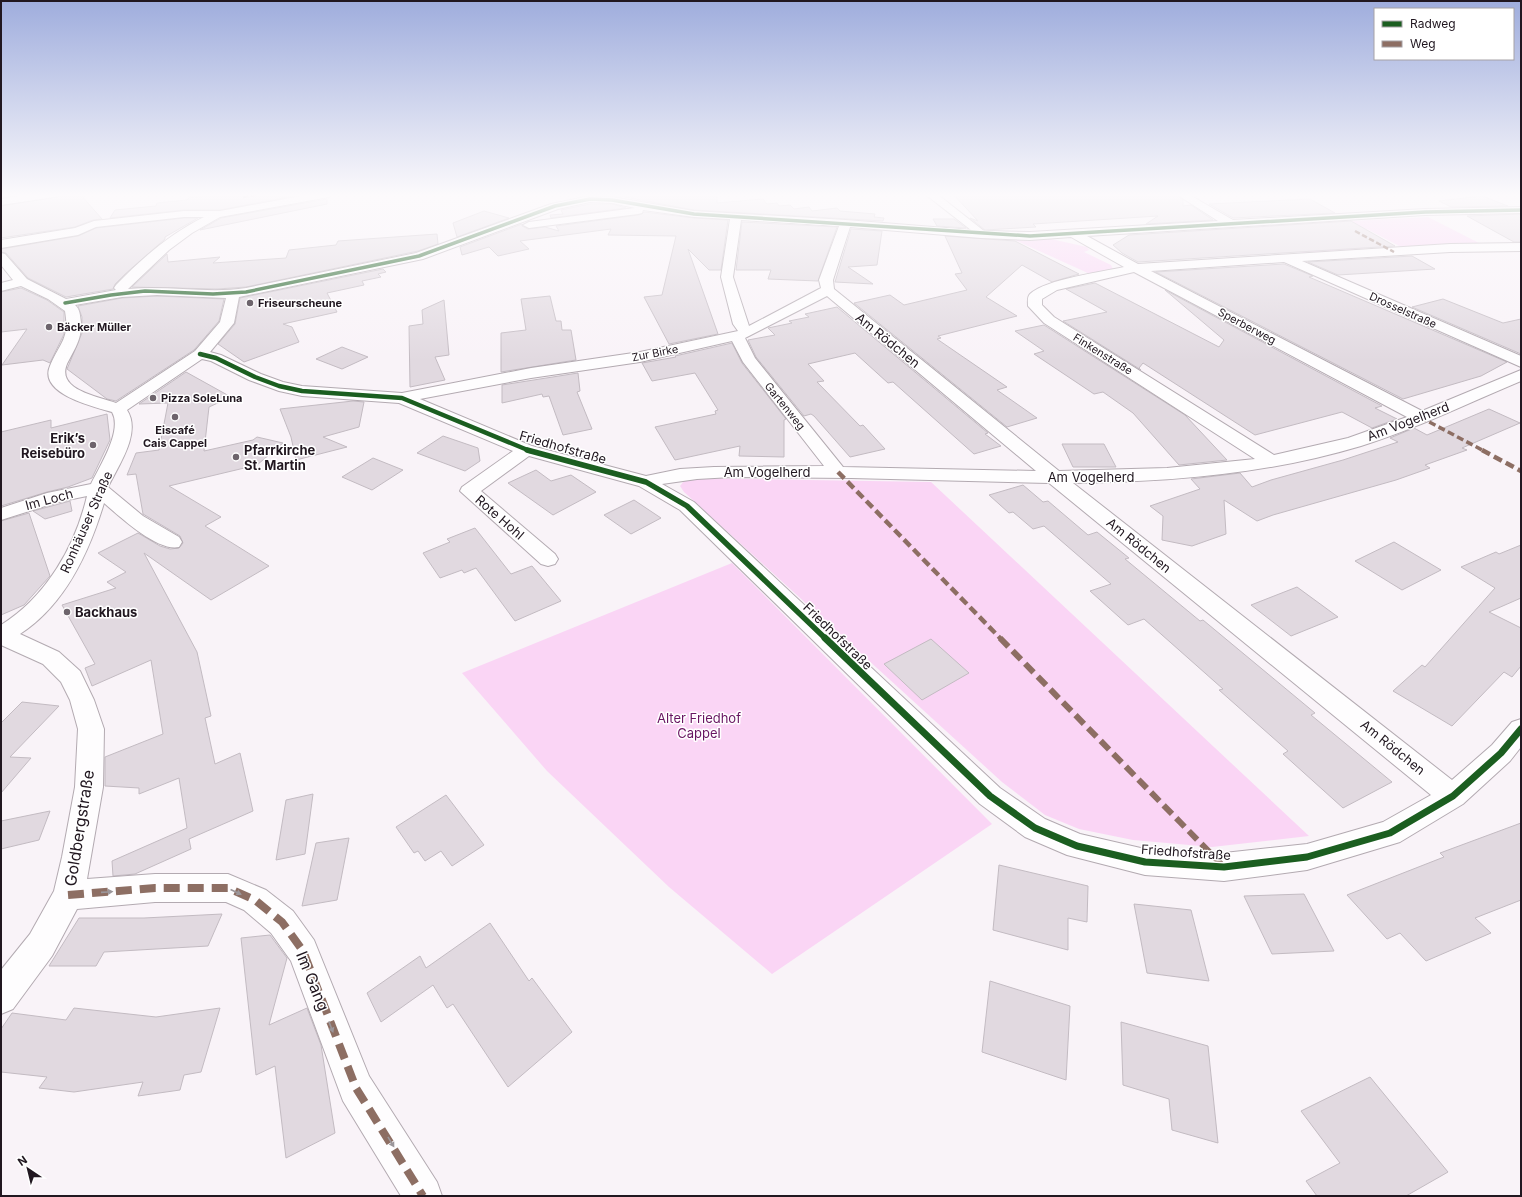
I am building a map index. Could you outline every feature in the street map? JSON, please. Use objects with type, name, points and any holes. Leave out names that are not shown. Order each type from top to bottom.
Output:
[{"type":"street","points":[[121,288],[160,250]]},
{"type":"street","points":[[65,303],[155,291],[233,295],[419,256],[436,250]]},
{"type":"street","name":"Gartenweg","points":[[731,250],[727,277],[748,358],[838,472]]},
{"type":"street","points":[[828,290],[826,280],[837,250]]},
{"type":"street","name":"Sperberweg","points":[[1103,250],[1420,417]]},
{"type":"street","points":[[1136,268],[1422,250]]},
{"type":"street","points":[[1,257],[22,282],[65,303],[72,309],[74,324],[72,340],[59,360],[56,373],[57,379],[72,392],[118,409],[200,354],[227,323],[233,295]]},
{"type":"street","name":"Drosselstraße","points":[[1286,259],[1521,362]]},
{"type":"street","name":"Finkenstraße","points":[[1136,268],[1053,286],[1038,294],[1034,303],[1038,310],[1049,320],[1271,461]]},
{"type":"street","points":[[1,288],[22,282]]},
{"type":"street","name":"Zur Birke","points":[[402,398],[531,373],[640,357],[742,334],[828,290]]},
{"type":"street","name":"Am Rödchen","points":[[828,290],[1054,477],[1454,796]]},
{"type":"street","name":"Friedhofstraße","points":[[200,354],[216,358],[255,377],[279,386],[302,391],[402,398],[526,450],[646,482],[687,506],[990,796],[1035,828],[1077,846],[1145,862],[1224,867],[1306,857],[1390,833],[1454,796],[1501,753],[1521,729]]},
{"type":"street","name":"Am Vogelherd","points":[[646,482],[669,476],[703,472],[838,472],[1054,477],[1158,476],[1224,470],[1354,442],[1420,417],[1521,375]]},
{"type":"street","name":"Ronhäuser Straße","points":[[1,635],[20,625],[35,612],[68,568],[93,508],[98,488],[113,462],[121,439],[124,418],[118,409]]},
{"type":"street","name":"Rote Hohl","points":[[526,450],[469,491],[548,559]]},
{"type":"street","points":[[98,488],[136,520],[172,542]]},
{"type":"street","name":"Im Loch","points":[[1,514],[54,497],[98,488]]},
{"type":"street","name":"Goldbergstraße","points":[[1,635],[51,658],[71,677],[82,700],[91,729],[89,787],[77,857],[68,895],[40,945],[1,997]]},
{"type":"street","name":"Im Gang","points":[[68,895],[155,888],[228,888],[255,900],[282,922],[303,950],[356,1088],[386,1134],[423,1196]]},
{"type":"green space","points":[[1037,250],[1089,250],[1084,252],[1111,265],[1113,269],[1090,274]]},
{"type":"green space","points":[[1297,250],[1350,250],[1302,253]]},
{"type":"green space","points":[[691,478],[931,482],[1309,836],[1212,847],[1133,840],[1079,829],[1045,815],[1002,782],[684,492],[680,486],[684,481]]},
{"type":"green space","name":"Alter Friedhof Cappel","points":[[732,563],[992,824],[772,974],[669,887],[547,771],[462,673]]},
{"type":"building","points":[[1,250],[153,250],[125,274],[115,284],[113,289],[66,297],[28,278],[6,253],[1,252]]},
{"type":"building","points":[[289,250],[421,250],[246,287],[217,289],[132,287],[167,254],[168,262],[220,257],[213,263],[286,258]]},
{"type":"building","points":[[461,250],[479,250],[462,255]]},
{"type":"building","points":[[492,250],[525,250],[498,256]]},
{"type":"building","points":[[673,250],[688,250],[718,334],[669,344],[644,297],[662,295]]},
{"type":"building","points":[[689,250],[724,250],[721,270],[709,270]]},
{"type":"building","points":[[739,250],[829,250],[818,281],[768,279],[771,270],[736,270]]},
{"type":"building","points":[[845,250],[879,250],[877,265],[848,267],[873,284],[835,282]]},
{"type":"building","points":[[951,250],[1032,250],[1079,274],[1052,282],[1022,265],[986,297],[1017,316],[938,336],[941,338],[937,339],[1007,387],[997,390],[1037,418],[1007,427],[854,303],[890,295],[904,305],[967,290],[955,274],[962,273]]},
{"type":"building","points":[[1118,250],[1333,250],[1138,262]]},
{"type":"building","points":[[1412,256],[1435,269],[1338,275],[1308,262]]},
{"type":"building","points":[[1284,264],[1313,276],[1309,277],[1507,362],[1481,376],[1403,399],[1156,272]]},
{"type":"building","points":[[383,269],[386,272],[378,274],[381,277],[362,281],[364,285],[327,293],[337,312],[283,324],[292,327],[299,342],[244,362],[218,344],[235,324],[240,298]]},
{"type":"building","points":[[1095,283],[1219,347],[1224,340],[1165,290],[1382,406],[1375,408],[1397,419],[1372,428],[1342,412],[1255,435],[1143,363],[1139,368],[1141,370],[1063,321],[1107,312],[1066,289]]},
{"type":"building","points":[[21,288],[47,300],[64,312],[64,334],[50,363],[43,360],[2,365],[27,329],[1,332],[1,292]]},
{"type":"building","points":[[157,296],[224,299],[219,321],[194,350],[116,401],[107,399],[67,369],[82,333],[82,317],[78,306],[122,298]]},
{"type":"building","points":[[550,296],[556,321],[561,321],[562,330],[571,330],[576,360],[501,372],[501,333],[526,330],[521,299]]},
{"type":"building","points":[[1443,299],[1503,323],[1521,319],[1521,354],[1412,307]]},
{"type":"building","points":[[444,300],[449,355],[435,357],[445,380],[410,387],[409,326],[423,324],[422,310]]},
{"type":"building","points":[[837,307],[988,433],[985,434],[1001,446],[974,454],[893,382],[888,383],[855,353],[808,364],[824,381],[817,382],[860,426],[863,425],[885,449],[850,457],[814,416],[811,414],[804,416],[756,357],[748,340],[775,335],[768,328],[792,323],[789,321],[809,317],[805,314]]},
{"type":"building","points":[[1044,325],[1185,415],[1227,460],[1179,465],[1133,413],[1103,392],[1094,394],[1034,354],[1044,351],[1015,331]]},
{"type":"building","points":[[732,343],[742,363],[786,419],[784,420],[784,457],[739,456],[740,446],[675,460],[655,427],[716,414],[715,411],[718,410],[695,373],[652,381],[642,363],[676,357],[675,356]]},
{"type":"building","points":[[342,347],[368,357],[342,369],[316,359]]},
{"type":"building","points":[[186,372],[231,397],[209,407],[204,451],[253,440],[257,437],[283,443],[257,465],[169,486],[221,517],[205,526],[269,566],[211,600],[144,553],[197,652],[211,716],[205,718],[215,764],[240,753],[253,811],[189,839],[191,849],[135,874],[113,876],[112,861],[187,828],[179,778],[139,794],[139,788],[105,786],[105,757],[163,734],[151,660],[92,686],[85,668],[95,664],[62,605],[116,588],[107,582],[126,572],[98,553],[138,533],[160,546],[170,549],[179,548],[183,543],[180,536],[143,514],[136,474],[127,475],[136,453],[159,450],[168,403],[139,404]]},
{"type":"building","points":[[578,373],[580,391],[577,392],[592,429],[563,435],[549,396],[543,397],[542,394],[502,403],[502,385]]},
{"type":"building","points":[[353,401],[364,402],[359,427],[323,437],[347,447],[296,460],[291,437],[280,409]]},
{"type":"building","points":[[1489,409],[1520,423],[1462,448],[1467,450],[1425,465],[1430,468],[1396,480],[1273,515],[1257,521],[1224,500],[1226,534],[1192,546],[1162,540],[1163,516],[1150,506],[1200,489],[1191,479],[1240,473],[1252,487],[1398,442],[1390,438],[1414,428],[1427,435]]},
{"type":"building","points":[[107,414],[110,440],[92,478],[68,487],[1,506],[1,432],[51,420],[51,428]]},
{"type":"building","points":[[443,436],[478,448],[480,461],[465,471],[417,453]]},
{"type":"building","points":[[1062,444],[1104,444],[1116,467],[1073,467]]},
{"type":"building","points":[[373,458],[403,470],[372,490],[342,477]]},
{"type":"building","points":[[536,470],[551,481],[571,475],[596,492],[553,515],[508,483]]},
{"type":"building","points":[[1023,485],[1043,502],[1048,501],[1088,535],[1097,532],[1129,558],[1125,559],[1200,621],[1203,620],[1315,713],[1311,715],[1392,782],[1343,808],[1283,754],[1288,751],[1219,690],[1223,689],[1144,619],[1128,625],[1090,591],[1111,584],[1044,526],[1033,529],[1013,512],[1009,513],[989,495]]},
{"type":"building","points":[[634,500],[661,518],[631,534],[604,515]]},
{"type":"building","points":[[70,501],[72,511],[45,519],[33,511]]},
{"type":"building","points":[[29,513],[50,576],[24,605],[1,615],[1,521]]},
{"type":"building","points":[[475,528],[511,574],[532,566],[561,601],[515,621],[476,568],[464,573],[462,570],[440,578],[423,553],[450,542],[447,539]]},
{"type":"building","points":[[1394,542],[1441,570],[1402,590],[1355,561]]},
{"type":"building","points":[[1521,545],[1521,598],[1489,612],[1521,628],[1521,666],[1512,677],[1504,672],[1452,726],[1393,691],[1422,665],[1425,667],[1495,588],[1461,567],[1496,552],[1499,554]]},
{"type":"building","points":[[1297,587],[1338,617],[1291,636],[1251,605]]},
{"type":"building","points":[[931,639],[969,673],[922,700],[884,664]]},
{"type":"building","points":[[22,702],[59,706],[10,757],[31,758],[1,793],[1,723]]},
{"type":"building","points":[[313,794],[305,854],[276,860],[286,800]]},
{"type":"building","points":[[446,795],[484,845],[452,866],[441,851],[425,861],[418,851],[414,853],[396,827]]},
{"type":"building","points":[[50,811],[39,840],[1,849],[1,821]]},
{"type":"building","points":[[1521,823],[1521,900],[1475,918],[1491,933],[1426,961],[1400,933],[1387,939],[1347,895],[1444,857],[1440,853]]},
{"type":"building","points":[[349,838],[337,900],[302,906],[316,843]]},
{"type":"building","points":[[999,865],[1088,886],[1087,922],[1068,918],[1068,950],[993,930]]},
{"type":"building","points":[[1304,894],[1334,951],[1272,954],[1244,896]]},
{"type":"building","points":[[1134,904],[1191,910],[1209,981],[1147,973]]},
{"type":"building","points":[[222,914],[208,946],[104,952],[96,966],[49,966],[79,918],[144,918]]},
{"type":"building","points":[[490,923],[529,981],[532,978],[572,1032],[508,1087],[453,1004],[447,1008],[433,985],[381,1022],[367,993],[420,956],[426,968]]},
{"type":"building","points":[[270,935],[287,958],[269,1025],[307,1008],[321,1045],[335,1133],[286,1158],[275,1066],[256,1075],[241,938]]},
{"type":"building","points":[[990,981],[1070,1006],[1066,1080],[982,1052]]},
{"type":"building","points":[[74,1008],[156,1017],[220,1008],[201,1072],[184,1075],[180,1090],[138,1096],[143,1082],[74,1092],[39,1088],[47,1077],[1,1072],[1,1029],[12,1013],[66,1020]]},
{"type":"building","points":[[1121,1022],[1208,1046],[1218,1143],[1172,1130],[1169,1099],[1123,1085]]},
{"type":"building","points":[[1370,1077],[1448,1172],[1406,1196],[1317,1196],[1306,1181],[1340,1163],[1301,1111]]},
{"type":"marked path","points":[[1390,250],[1394,252]]},
{"type":"marked path","points":[[1420,417],[1521,471]]},
{"type":"marked path","points":[[838,472],[1224,867]]},
{"type":"marked path","points":[[68,895],[155,888],[228,888],[255,900],[282,922],[303,951],[356,1088],[386,1134],[423,1196]]},
{"type":"cycle path","points":[[65,303],[145,291],[235,294],[419,256],[436,250]]},
{"type":"cycle path","points":[[200,354],[216,358],[255,377],[279,386],[302,391],[402,398],[526,450],[646,482],[687,506],[990,796],[1035,828],[1077,846],[1145,862],[1224,867],[1307,857],[1390,833],[1453,796],[1501,753],[1521,729]]},
{"type":"place","name":"Friseurscheune","points":[[250,303]]},
{"type":"place","name":"Bäcker Müller","points":[[49,327]]},
{"type":"place","name":"Pizza SoleLuna","points":[[153,398]]},
{"type":"place","name":"Eiscafé Cais Cappel","points":[[175,417]]},
{"type":"place","name":"Erik’s Reisebüro","points":[[93,445]]},
{"type":"place","name":"Pfarrkirche St. Martin","points":[[236,457]]},
{"type":"place","name":"Backhaus","points":[[67,612]]}]
